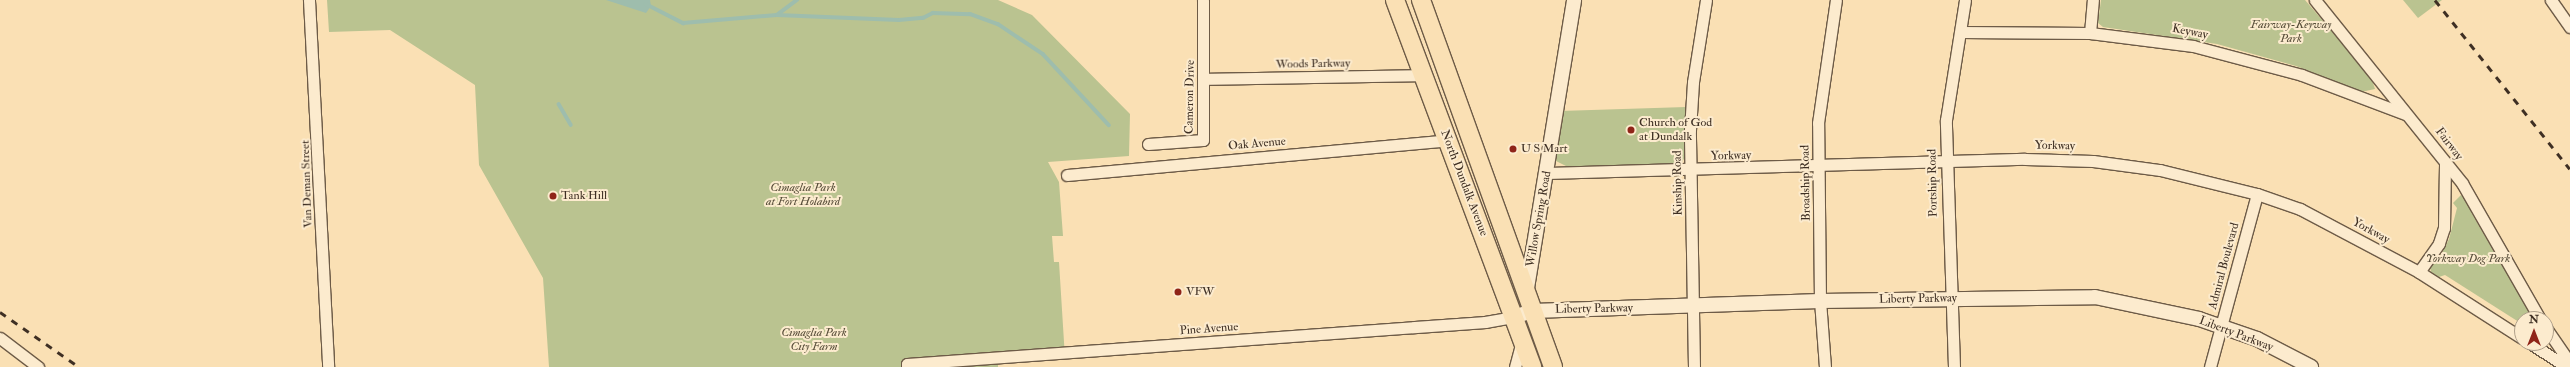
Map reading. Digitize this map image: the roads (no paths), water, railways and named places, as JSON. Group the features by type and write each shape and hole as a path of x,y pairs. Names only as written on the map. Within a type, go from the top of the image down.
{"main road":[{"name":"North Dundalk Avenue","path":"1395,0 1448,140 1523,314 1553,367"},
{"name":"North Dundalk Avenue","path":"1421,0 1526,294 1523,314 1522,340 1532,367"}],"street":[{"name":"Van Deman Street","path":"309,0 328,367"},
{"name":"Cameron Drive","path":"1148,144 1203,140 1202,0"},
{"name":"Willow Spring Road","path":"1526,294 1547,173 1574,0"},
{"name":"Kinship Road","path":"1694,367 1691,170 1693,82 1706,0"},
{"name":"Broadship Road","path":"1825,367 1820,301 1817,166 1818,123 1836,0"},
{"name":"Portship Road","path":"1954,367 1949,298 1945,162 1946,120 1965,0"},
{"path":"2090,33 2093,0"},
{"name":"Fairway","path":"2315,0 2405,114 2430,139 2481,211 2536,311"},
{"path":"2551,0 2570,27"},
{"name":"Keyway","path":"1961,32 2090,33 2193,46 2255,60 2405,114"},
{"name":"Woods Parkway","path":"1203,79 1424,75"},
{"name":"Oak Avenue","path":"1067,175 1448,140"},
{"name":"Yorkway","path":"1547,173 1945,162 2093,161 2190,175 2257,194 2300,209 2419,272 2514,333"},
{"path":"2419,272 2439,243 2444,228 2446,162"},
{"name":"Admiral Boulevard","path":"2210,367 2257,194"},
{"name":"Liberty Parkway","path":"1523,314 1820,301 2095,297 2165,309 2221,327 2257,339 2311,367"},
{"name":"Pine Avenue","path":"907,366 1485,322 1523,314"},
{"path":"0,338 38,367"},
{"path":"1515,367 1522,340"},
{"path":"2554,340 2570,363"},
{"path":"2542,351 2567,367"}],"waterway":[{"path":"646,4 683,23 777,15 797,0"},
{"path":"777,15 899,20 923,18 933,13 970,14 998,24 1043,54 1109,125"},
{"path":"559,104 571,125"}],"railway":[{"path":"2435,0 2570,169"},
{"path":"0,312 79,367"}],"place":[{"name":"Church of God at Dundalk","path":"1631,130"},
{"name":"U S Mart","path":"1513,149"},
{"name":"Tank Hill","path":"553,196"},
{"name":"VFW","path":"1178,292"}],"park label":[{"name":"Fairway-Keyway Park","path":"2291,32"},
{"name":"Cimaglia Park at Fort Holabird","path":"803,195"},
{"name":"Yorkway Dog Park","path":"2468,259"},
{"name":"Cimaglia Park City Farm","path":"814,340"}]}
